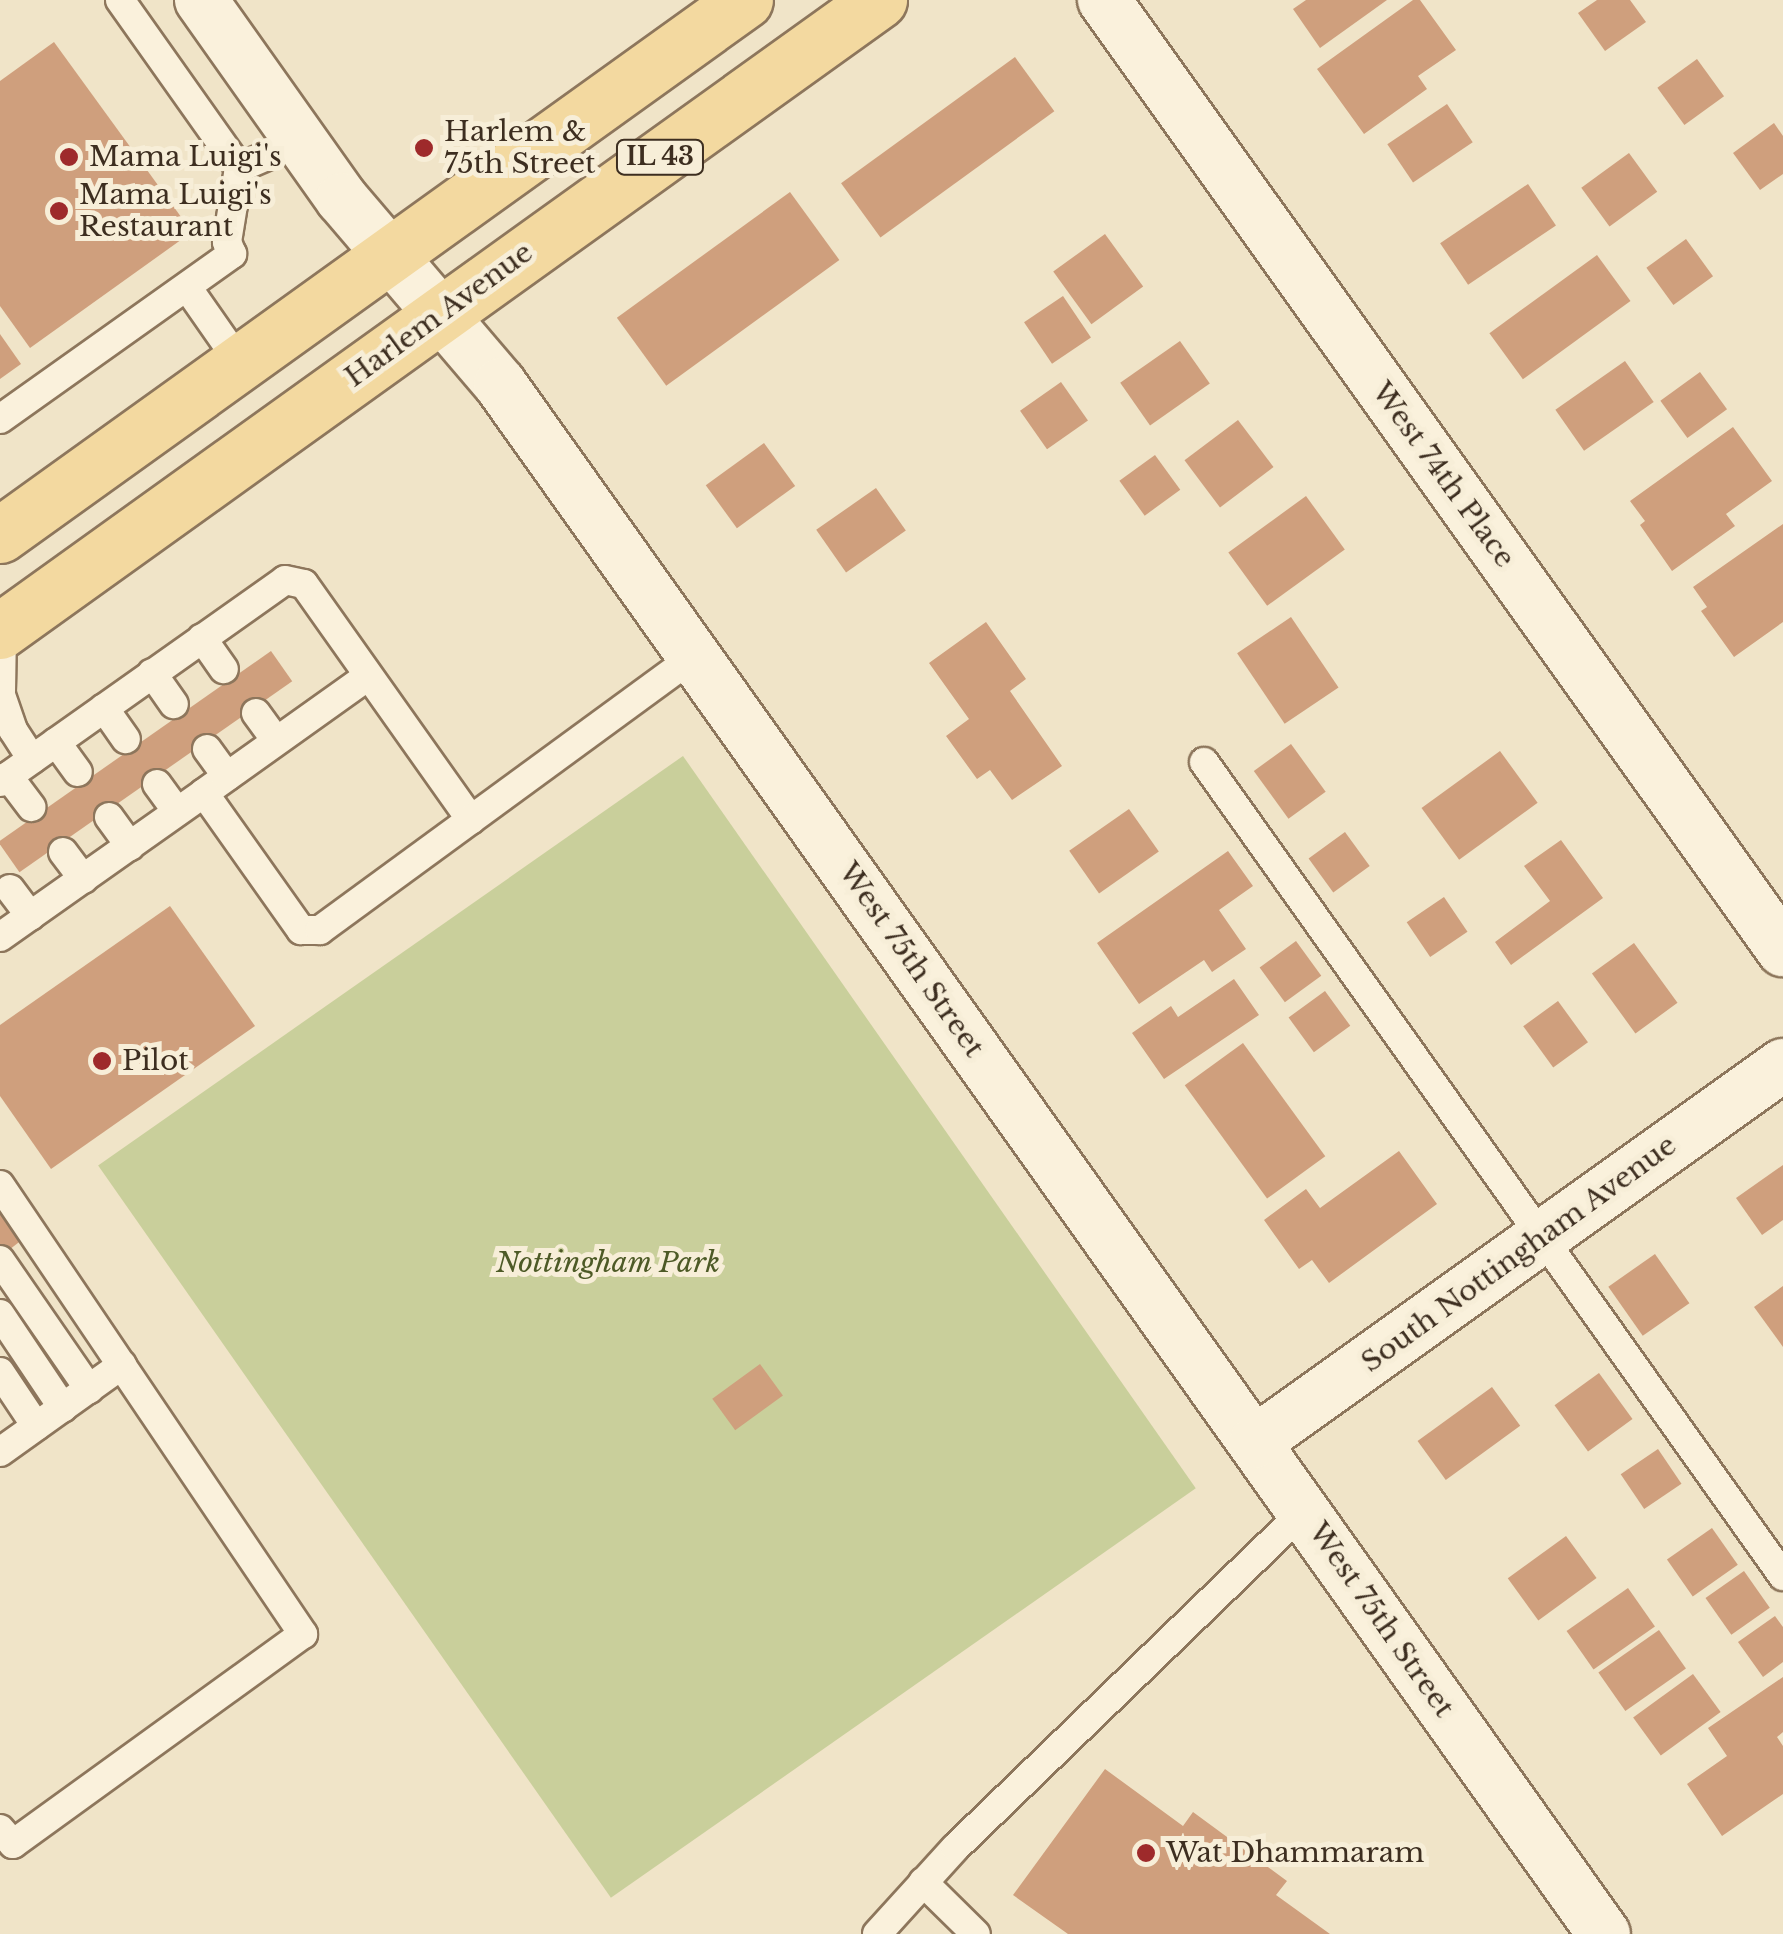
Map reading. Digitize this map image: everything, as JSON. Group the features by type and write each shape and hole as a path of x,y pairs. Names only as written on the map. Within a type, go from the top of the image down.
{"main road":[{"name":"IL 43","path":"0,535 745,0"},
{"name":"Harlem Avenue","path":"1,630 879,0"}],"street":[{"name":"West 75th Street","path":"201,0 301,141 389,255 500,384 1604,1934"},
{"name":"West 74th Place","path":"1104,0 1783,950"},
{"name":"South Nottingham Avenue","path":"1255,1442 1783,1065"}],"lane":[{"path":"0,419 232,254 227,242 239,168 120,0"},
{"path":"239,168 301,141"},
{"path":"187,287 240,363"},
{"path":"31,806 4,779 285,580 304,584 472,820"},
{"path":"1,630 1,696 13,730 32,758"},
{"path":"202,638 224,669"},
{"path":"207,749 216,785 301,930 320,930 695,656"},
{"path":"152,674 174,704"},
{"path":"0,937 368,676"},
{"path":"104,708 126,740"},
{"path":"256,713 276,741"},
{"path":"56,742 78,772"},
{"path":"1204,762 1783,1576"},
{"path":"157,784 177,812"},
{"path":"110,818 130,846"},
{"path":"63,852 82,879"},
{"path":"10,888 30,916"},
{"path":"0,1185 303,1634 13,1844 0,1829"},
{"path":"0,1260 89,1389"},
{"path":"0,1314 63,1408"},
{"path":"1,1449 122,1365"},
{"path":"0,1372 36,1426"},
{"path":"876,1934 924,1882 1304,1511"},
{"path":"924,1882 976,1934"}],"green space":[{"name":"Nottingham Park","path":"683,756 1196,1488 611,1898 98,1166"}],"building":[{"path":"1306,0 1387,0 1320,48 1293,9"},
{"path":"1413,0 1420,0 1456,50 1418,76 1427,89 1364,134 1317,69"},
{"path":"1597,0 1630,0 1646,22 1605,51 1578,13"},
{"name":"Mama Luigi's","path":"54,42 192,232 30,348 0,306 0,81"},
{"path":"1015,57 1054,111 880,238 841,183"},
{"path":"1697,59 1724,96 1684,125 1657,88"},
{"path":"1447,104 1473,142 1413,182 1387,144"},
{"path":"1774,123 1783,136 1783,174 1760,190 1733,153"},
{"path":"1629,153 1657,192 1609,227 1581,188"},
{"path":"1528,184 1556,225 1468,285 1440,243"},
{"path":"790,192 839,260 666,386 617,318"},
{"path":"1105,234 1143,287 1091,324 1053,272"},
{"path":"1686,239 1713,276 1673,305 1646,268"},
{"path":"1597,255 1631,301 1523,379 1489,333"},
{"path":"1063,296 1091,337 1052,364 1024,322"},
{"path":"0,334 21,364 0,379"},
{"path":"1180,341 1210,384 1150,425 1120,383"},
{"path":"1625,361 1654,402 1584,451 1555,410"},
{"path":"1700,372 1727,409 1687,438 1660,401"},
{"path":"1061,382 1088,421 1047,449 1020,411"},
{"path":"1238,420 1274,467 1220,507 1184,460"},
{"path":"1733,427 1772,481 1726,514 1735,526 1672,571 1640,525 1645,521 1630,501"},
{"path":"764,443 795,486 737,528 706,485"},
{"path":"1155,455 1180,490 1145,516 1119,481"},
{"path":"876,488 906,531 846,572 816,530"},
{"path":"1306,496 1345,549 1267,606 1228,552"},
{"path":"1783,524 1783,622 1734,657 1701,611 1707,607 1693,587"},
{"path":"1291,617 1339,687 1285,724 1237,653"},
{"path":"986,622 1026,679 1010,691 1062,766 1012,800 990,770 977,779 946,736 969,719 929,663"},
{"path":"271,651 292,681 19,872 0,841"},
{"path":"1291,744 1326,792 1288,819 1254,771"},
{"path":"1500,751 1538,803 1459,860 1422,808"},
{"path":"1129,809 1159,852 1099,893 1069,851"},
{"path":"1345,832 1370,866 1333,892 1309,858"},
{"path":"1561,840 1603,898 1511,965 1495,942 1550,901 1524,866"},
{"path":"1228,851 1253,886 1219,910 1246,949 1212,972 1204,960 1139,1004 1097,943"},
{"path":"1444,897 1467,932 1430,957 1407,922"},
{"name":"Pilot","path":"170,906 255,1026 51,1169 0,1096 0,1025"},
{"path":"1296,941 1321,976 1285,1002 1260,967"},
{"path":"1634,943 1677,1003 1635,1033 1592,974"},
{"path":"1234,979 1259,1015 1164,1079 1132,1033 1171,1006 1178,1017"},
{"path":"1325,991 1350,1026 1314,1052 1289,1017"},
{"path":"1558,1001 1588,1042 1553,1068 1523,1026"},
{"path":"1243,1043 1325,1156 1267,1199 1185,1085"},
{"path":"1399,1151 1437,1204 1329,1283 1312,1260 1299,1269 1264,1220 1306,1189 1320,1208"},
{"path":"1783,1165 1783,1220 1762,1235 1736,1198"},
{"path":"0,1207 23,1239 0,1257"},
{"path":"1655,1254 1689,1303 1643,1336 1608,1287"},
{"path":"1783,1286 1783,1347 1754,1307"},
{"path":"760,1364 783,1396 735,1430 712,1399"},
{"path":"1599,1373 1633,1419 1588,1451 1555,1405"},
{"path":"1492,1387 1520,1426 1446,1480 1418,1441"},
{"path":"1658,1449 1681,1484 1644,1509 1621,1474"},
{"path":"1712,1528 1738,1565 1693,1596 1667,1560"},
{"path":"1566,1536 1597,1578 1538,1620 1508,1578"},
{"path":"1744,1571 1770,1608 1731,1635 1705,1598"},
{"path":"1628,1588 1655,1627 1594,1670 1567,1631"},
{"path":"1775,1616 1783,1627 1783,1662 1763,1677 1738,1642"},
{"path":"1659,1630 1686,1669 1625,1711 1598,1672"},
{"path":"1693,1674 1721,1712 1661,1756 1633,1717"},
{"path":"1783,1677 1783,1732 1777,1737 1783,1746 1783,1794 1722,1836 1687,1784 1727,1756 1708,1728"},
{"name":"Wat Dhammaram","path":"1105,1769 1183,1826 1193,1812 1287,1881 1276,1895 1330,1934 1068,1934 1013,1895"}],"place":[{"name":"Harlem & 75th Street","path":"424,148"},
{"name":"Mama Luigi's","path":"69,157"},
{"name":"Mama Luigi's Restaurant","path":"59,211"},
{"name":"Pilot","path":"102,1061"},
{"name":"Wat Dhammaram","path":"1146,1853"}]}
